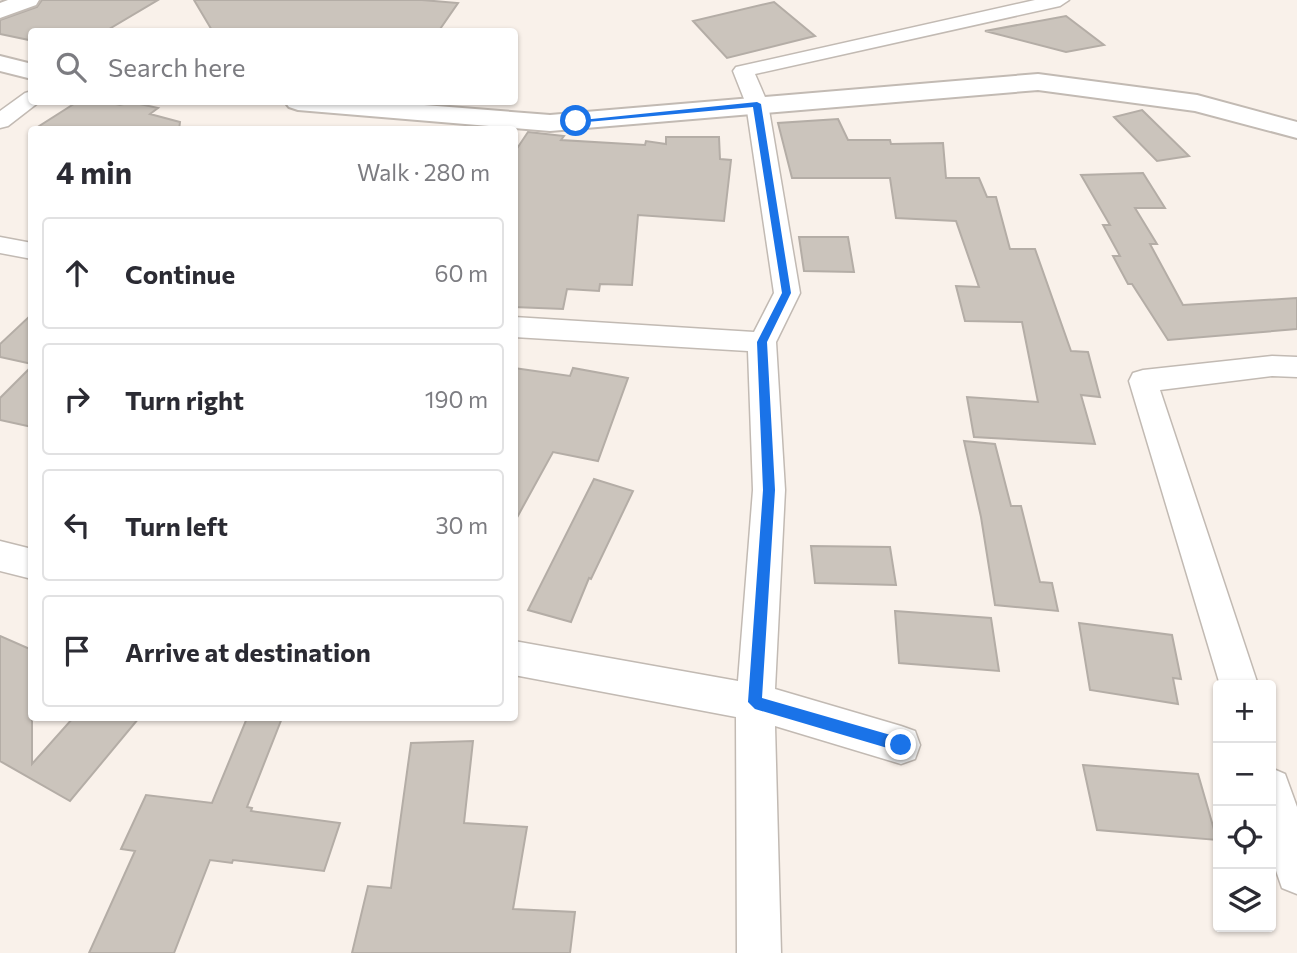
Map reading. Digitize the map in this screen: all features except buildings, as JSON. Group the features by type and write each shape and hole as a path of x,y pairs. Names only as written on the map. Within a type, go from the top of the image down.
{"street":[{"path":"0,11 28,0"},
{"path":"759,953 755,702 769,490 762,342 787,293 757,104 743,71 1060,0"},
{"path":"0,62 28,71"},
{"path":"334,105 550,123 1038,82 1197,103 1294,132"},
{"path":"0,121 28,99"},
{"path":"0,245 28,250"},
{"path":"518,327 762,342"},
{"path":"1237,680 1143,381 1272,366 1297,367"},
{"path":"0,556 28,563"},
{"path":"518,658 755,702 901,745"},
{"path":"1276,804 1297,873"}],"route":[{"path":"576,121 757,104 787,293 762,342 769,490 755,702 901,745"}]}
